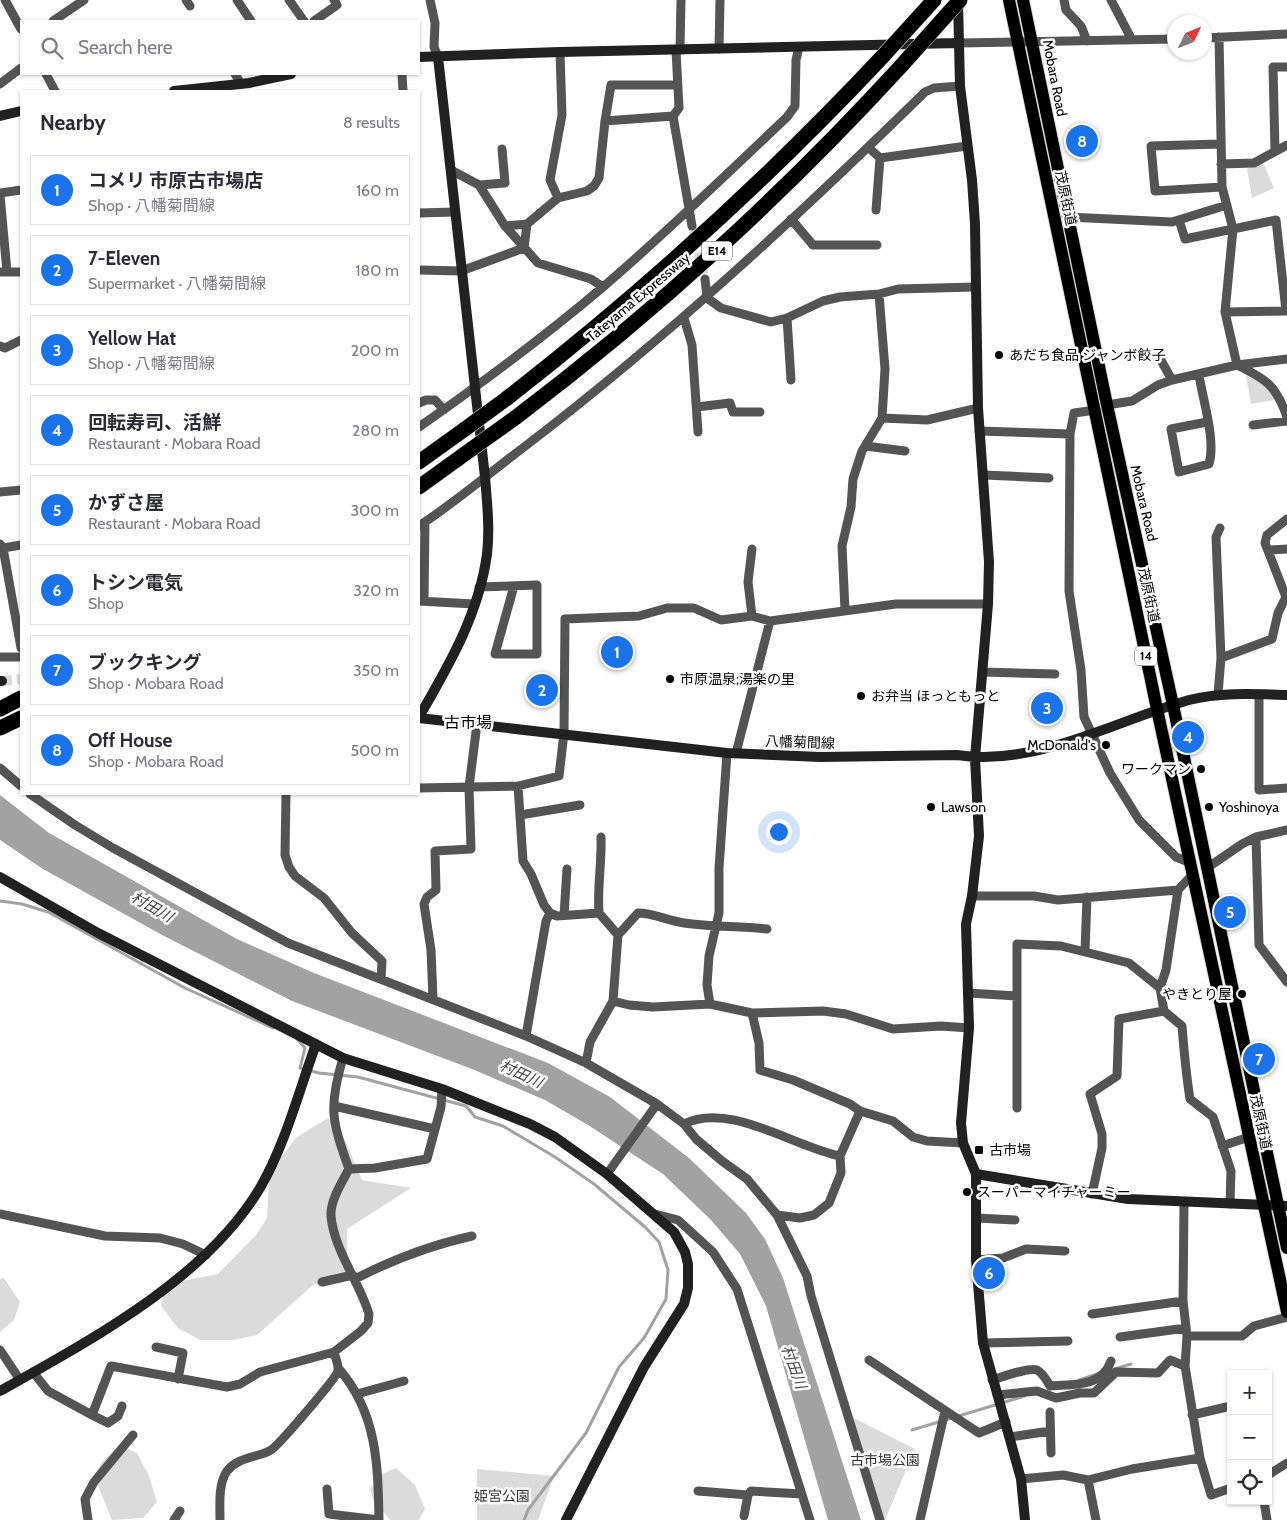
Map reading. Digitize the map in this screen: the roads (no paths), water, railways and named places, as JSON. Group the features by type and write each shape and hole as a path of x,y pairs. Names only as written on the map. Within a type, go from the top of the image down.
{"highway":[{"name":"Tateyama Expressway","path":"420,461 506,399 602,323 707,231 824,119 934,0"},
{"name":"Tateyama Expressway","path":"420,486 514,418 614,340 748,223 858,113 959,0"},
{"path":"0,709 20,699"},
{"path":"0,728 20,718"}],"main road":[{"name":"茂原街道","path":"1009,0 1101,408 1157,709 1287,1312"},
{"name":"Mobara Road","path":"1023,0 1068,217 1101,408 1173,705 1207,868 1283,1206 1287,1248"}],"street":[{"path":"5,0 20,27"},
{"path":"54,20 83,0"},
{"path":"237,0 248,20"},
{"path":"289,0 303,20"},
{"path":"315,20 337,4 334,0"},
{"path":"420,715 468,626 487,554 485,477 438,57 434,47 435,23 430,0"},
{"path":"681,0 678,50 679,108 673,116 692,226"},
{"path":"718,49 720,0"},
{"path":"959,0 960,86 975,224 978,408 989,562 988,604 975,758 980,836 972,896 966,924 969,1028 967,1072 961,1105 964,1142 976,1174 976,1260 983,1343 1021,1479 1026,1520"},
{"path":"1064,0 1066,10 1081,26 1087,41"},
{"path":"1111,0 1132,40"},
{"path":"1212,37 1287,34"},
{"path":"1219,37 1222,187 1233,229 1225,312 1237,365"},
{"path":"420,57 560,52 1167,39"},
{"path":"420,426 474,388 603,287 690,210 787,117 796,106 796,60 798,47"},
{"path":"558,198 550,180 562,115 560,52"},
{"path":"1275,151 1273,67 1287,67"},
{"path":"0,84 20,69"},
{"path":"47,75 54,90"},
{"path":"236,75 242,84"},
{"path":"207,90 282,75"},
{"path":"402,75 404,90"},
{"path":"505,226 528,224 558,198 586,191 594,186 599,178 611,85 678,85"},
{"path":"474,604 422,601 422,524 623,369 684,318 868,147 924,92 934,88 960,86"},
{"path":"0,116 20,111"},
{"path":"606,121 673,116"},
{"path":"1220,144 1151,146 1155,191 1222,187"},
{"path":"1221,164 1254,163 1287,144"},
{"path":"880,158 967,146"},
{"path":"868,147 880,158"},
{"path":"479,186 505,184 502,149"},
{"path":"876,210 880,158"},
{"path":"451,170 479,186 505,226 538,263 591,279 603,287"},
{"path":"20,190 0,194 3,272 20,272"},
{"path":"1068,217 1172,222 1227,205"},
{"path":"420,213 455,212"},
{"path":"791,219 813,245 877,245"},
{"path":"1179,220 1185,239 1276,220 1285,278 1287,311 1225,312"},
{"path":"524,248 528,224"},
{"path":"420,270 461,271 524,248"},
{"path":"705,279 707,298 721,308 770,322 787,318 832,299 879,294 898,289 975,287"},
{"path":"845,610 842,546 851,506 853,479 865,446 882,418 885,369 879,294"},
{"path":"684,318 692,345 698,432"},
{"path":"787,318 791,380"},
{"path":"0,346 6,348 20,341"},
{"path":"1158,355 1172,380"},
{"path":"1230,1204 1230,1171 1214,1117 1190,1098 1184,1062 1185,1051 1182,1026 1164,1011 1160,988 1166,970 1178,890 1192,868 1176,857 1139,820 1110,774 1084,717 1081,670 1069,590 1070,434 1074,413 1132,402 1158,385 1172,380 1237,365 1287,359"},
{"path":"1237,365 1264,377 1271,384 1287,417"},
{"path":"1199,375 1207,422 1212,452 1209,464 1179,472 1171,429 1207,422"},
{"path":"420,403 426,400 435,400 444,410"},
{"path":"697,407 730,404 733,412 760,412"},
{"path":"882,418 927,420 978,408"},
{"path":"1253,425 1287,421"},
{"path":"980,431 1070,434"},
{"path":"865,446 905,451"},
{"path":"984,475 1049,478"},
{"path":"0,492 20,490"},
{"path":"1221,658 1272,639 1278,613 1286,597 1265,543 1268,535 1287,519"},
{"path":"1218,694 1221,658 1216,536 1220,528"},
{"path":"20,545 1,546 20,643"},
{"path":"752,549 748,582 752,616"},
{"path":"1269,550 1287,549"},
{"path":"479,587 537,585 537,654 495,654 514,586"},
{"path":"420,788 518,786 559,776 564,734 565,619 639,616 667,608 694,608 721,620 752,616 770,621 896,604 988,604"},
{"path":"710,1004 707,985 709,956 719,913 719,868 732,753 744,725 752,684 759,671 770,621"},
{"path":"0,657 20,656"},
{"path":"982,672 1055,674"},
{"name":"八幡菊間線","path":"420,717 732,753 830,757 957,755 975,758 1050,747 1157,709 1218,694 1287,696"},
{"path":"1259,694 1259,790 1287,788"},
{"path":"433,999 431,950 424,904 427,897 436,890 435,851 471,849 469,787 477,724"},
{"path":"0,768 20,785"},
{"path":"518,786 523,861 534,879 540,899 550,913 557,916 599,913"},
{"path":"31,795 75,825 210,902 288,943 526,1036 586,1063 657,1104 684,1124 696,1139 746,1179 777,1215 807,1276 811,1296 880,1520"},
{"path":"286,795 285,855 289,867 295,876 324,898 352,933 382,961 381,979"},
{"path":"520,815 580,805"},
{"path":"1207,868 1242,844 1256,837 1287,830"},
{"path":"601,837 602,863 598,895 599,913 618,935"},
{"path":"1256,837 1259,945 1287,982"},
{"path":"564,915 567,868"},
{"path":"2,881 98,933 343,1058 442,1089 530,1124 555,1137 607,1174 674,1232 685,1252 688,1288 684,1304 644,1367 566,1520"},
{"path":"972,896 1034,896 1058,900 1178,890"},
{"path":"1085,951 1087,897"},
{"path":"526,1036 546,921 550,913"},
{"path":"586,1063 590,1042 613,1001 618,935 638,913 651,913 663,919 687,923 767,929"},
{"path":"1017,1108 1018,944 1061,946 1129,963 1160,988"},
{"path":"968,993 1017,996"},
{"path":"613,1001 629,1005 653,1007 710,1004 752,1013 823,1011 846,1014 893,1029 941,1026 969,1028"},
{"path":"1092,1194 1102,1148 1102,1134 1090,1094 1117,1076 1119,1019 1164,1011"},
{"path":"752,1013 759,1043 760,1070 823,1091 850,1104 860,1112 893,1121 913,1137 927,1141 964,1142"},
{"path":"0,1391 131,1312 180,1277 206,1255 248,1207 260,1187 280,1142 316,1044"},
{"path":"92,1415 112,1366 227,1387 240,1384 260,1372 334,1352 368,1323 369,1314 365,1302 339,1245 331,1215 337,1193 349,1169 333,1122 334,1087 343,1058"},
{"path":"349,1169 375,1168 427,1159 441,1107 442,1089"},
{"path":"607,1174 657,1104"},
{"path":"334,1106 435,1129"},
{"path":"777,1215 800,1218 814,1215 829,1203 841,1173 840,1156 860,1112"},
{"path":"684,1124 705,1116 722,1118 772,1132 823,1153 840,1156"},
{"path":"1222,1146 1249,1137"},
{"path":"976,1174 1128,1199 1283,1206"},
{"path":"1184,1203 1183,1301 1186,1332 1185,1366 1192,1415 1200,1458 1211,1495 1227,1489"},
{"path":"0,1214 105,1236 160,1238 183,1244 206,1255"},
{"path":"655,1214 678,1220 713,1252 737,1289 810,1520"},
{"path":"977,1218 1015,1220"},
{"path":"322,1282 354,1277 441,1243 472,1236"},
{"path":"976,1260 1003,1258 1026,1249 1065,1251"},
{"path":"1092,1314 1183,1301"},
{"path":"1120,1337 1186,1332 1242,1336 1254,1326 1287,1317"},
{"path":"983,1343 1068,1342"},
{"path":"156,1347 183,1354 178,1379"},
{"path":"0,1350 20,1380"},
{"path":"327,1489 329,1514 378,1520 372,1433 367,1414 357,1394 339,1369 334,1352"},
{"path":"869,1360 979,1433 1006,1422"},
{"path":"997,1395 1037,1391 1056,1398 1080,1393 1094,1393 1116,1372 1158,1373 1170,1360 1185,1366"},
{"path":"992,1380 1030,1370 1037,1370 1043,1375 1050,1386 1092,1383 1107,1371 1111,1361"},
{"path":"220,1520 222,1486 228,1470 252,1455 270,1450 334,1380 339,1369"},
{"path":"33,1372 48,1391 108,1423 118,1416 122,1406"},
{"path":"357,1394 404,1381"},
{"path":"1192,1415 1227,1407"},
{"path":"920,1520 945,1410"},
{"path":"1050,1412 1051,1453"},
{"path":"1010,1437 1050,1431"},
{"path":"88,1520 84,1499 94,1482 133,1435"},
{"path":"1021,1479 1062,1474 1088,1480 1132,1469 1200,1458"},
{"path":"1272,1472 1287,1463"},
{"path":"1088,1480 1096,1520"},
{"path":"744,1516 748,1495 751,1490 802,1494"},
{"path":"698,1491 748,1495"},
{"path":"1265,1505 1267,1520"},
{"path":"174,1520 180,1511"}],"water":[{"name":"村田川","path":"0,795 49,833 237,939 314,973 548,1063 610,1097 689,1158 746,1213 765,1239 783,1278 861,1520 828,1520 766,1306 740,1254 711,1220 663,1174 588,1125 545,1100 472,1069 292,1001 164,936 43,869 0,840"}],"waterway":[{"path":"0,901 22,904 48,912 185,988 273,1028"},
{"path":"297,1039 305,1048 300,1068 319,1073 358,1077 466,1106 475,1117 503,1126 555,1157 594,1184 645,1227 659,1242 668,1270 666,1299 644,1338 619,1367 586,1433 528,1510 524,1520"},
{"path":"1108,1371 1131,1364"},
{"path":"1079,1380 1097,1374"},
{"path":"912,1430 1025,1396"}],"tunnel":[{"path":"692,226 705,279"},
{"path":"2,681 20,679"}],"place":[{"name":"Off House","path":"1082,141"},
{"name":"あだち食品 ジャンボ餃子","path":"999,355"},
{"name":"コメリ 市原古市場店","path":"617,652"},
{"name":"市原温泉;湯楽の里","path":"670,679"},
{"name":"7-Eleven","path":"542,690"},
{"name":"お弁当 ほっともっと","path":"861,696"},
{"name":"Yellow Hat","path":"1047,708"},
{"name":"回転寿司、活鮮","path":"1188,737"},
{"name":"McDonald's","path":"1106,745"},
{"name":"ワークマン","path":"1201,769"},
{"name":"Lawson","path":"931,807"},
{"name":"Yoshinoya","path":"1209,807"},
{"name":"かずさ屋","path":"1230,912"},
{"name":"やきとり屋","path":"1242,994"},
{"name":"ブックキング","path":"1259,1059"},
{"name":"古市場","path":"979,1150"},
{"name":"スーパーマイチャーミー","path":"967,1192"},
{"name":"トシン電気","path":"989,1273"}],"district":[{"name":"古市場","path":"468,722"}],"park label":[{"name":"古市場公園","path":"885,1460"},
{"name":"姫宮公園","path":"502,1496"}]}
